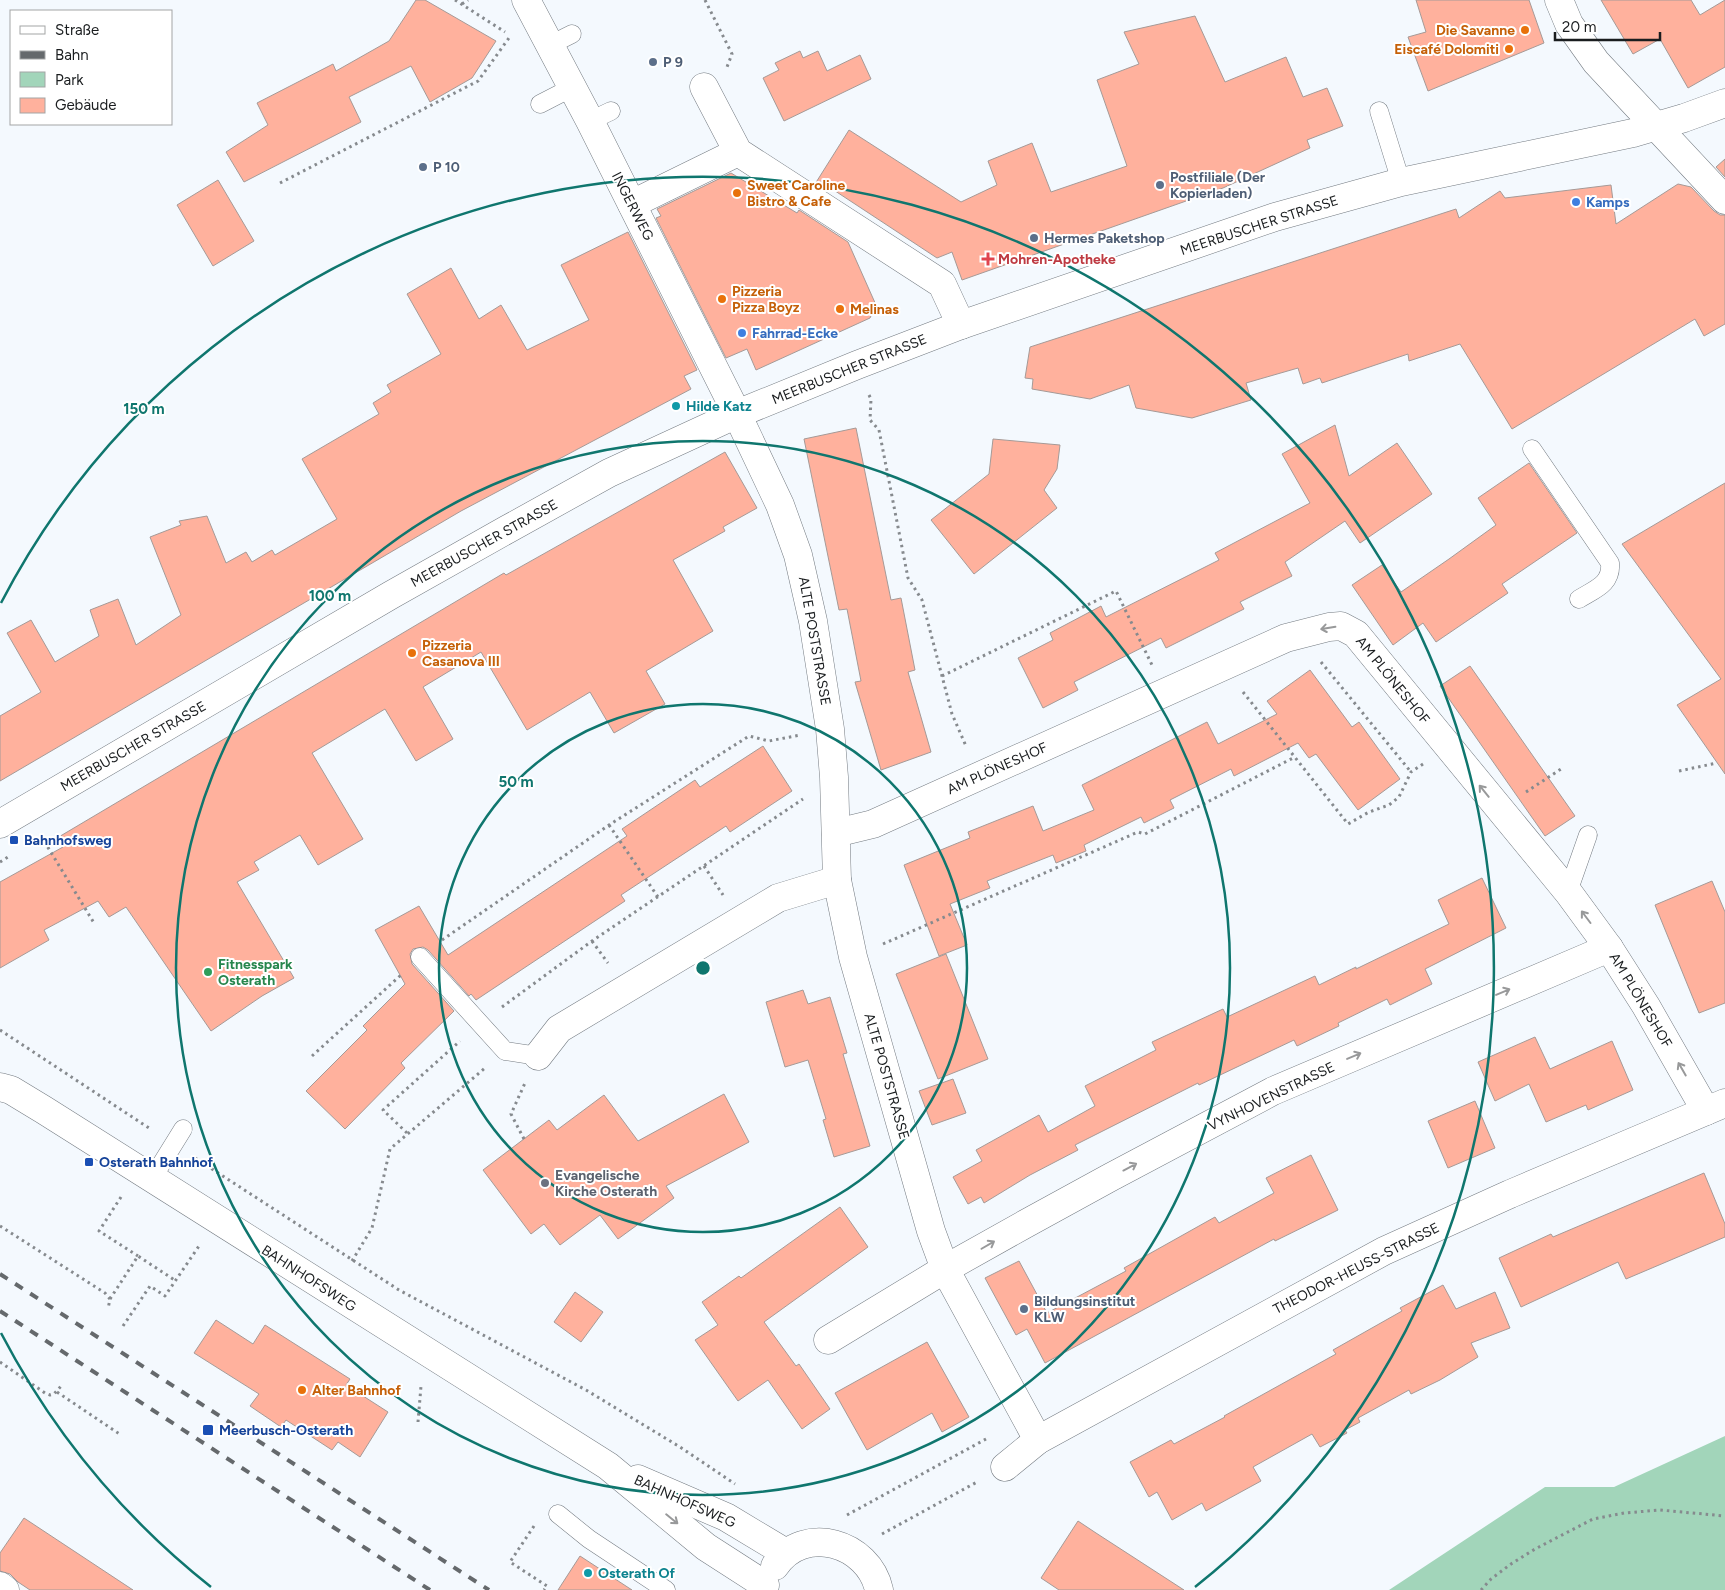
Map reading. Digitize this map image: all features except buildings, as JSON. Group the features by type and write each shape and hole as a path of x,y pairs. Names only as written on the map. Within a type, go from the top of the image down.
{"street":[{"name":"INGERWEG","path":"526,0 561,39 573,87 601,116 632,204 737,414"},
{"path":"1560,0 1569,24 1596,62 1725,200"},
{"path":"704,87 738,152 942,284 961,326"},
{"name":"MEERBUSCHER STRASSE","path":"0,824 391,595 508,529 609,473 737,414 857,365 961,326 1275,217 1401,182 1657,127 1725,103"},
{"path":"632,204 738,152"},
{"name":"ALTE POSTSTRASSE","path":"737,414 780,504 798,555 813,621 830,729 834,777 836,880 852,957 932,1231 945,1269 1032,1428"},
{"name":"AM PLÖNESHOF","path":"836,833 874,824 1286,638 1329,627 1341,626 1356,634 1568,892 1609,948 1646,1006 1716,1107"},
{"path":"538,1056 559,1029 778,898 836,880"},
{"name":"VYNHOVENSTRASSE","path":"945,1269 1111,1176 1274,1091 1609,948"},
{"name":"BAHNHOFSWEG","path":"4,1085 608,1466 706,1546 764,1587"},
{"name":"THEODOR-HEUSS-STRASSE","path":"1005,1467 1032,1428 1384,1251 1510,1194 1716,1107"},
{"path":"828,1340 945,1269"},
{"name":"BAHNHOFSWEG","path":"608,1466 726,1517 786,1553"},
{"path":"764,1587 770,1573 786,1553 804,1545 823,1542 842,1546 859,1555 872,1570 879,1590"},
{"path":"0,1586 5,1590"}],"lane":[{"path":"540,104 573,87"},
{"path":"1379,111 1401,182"},
{"path":"1532,449 1610,563 1611,572 1607,581 1579,599"},
{"path":"1568,892 1588,834"},
{"path":"420,957 505,1051 538,1056"},
{"path":"152,1179 183,1129"},
{"path":"558,1514 589,1539 666,1590"}],"path":[{"path":"462,4 468,0"},
{"path":"704,87 723,78 732,54 705,0"},
{"path":"280,183 478,81 511,35"},
{"path":"857,365 871,399 870,420 880,430 908,578 922,600 952,714 962,739 982,775"},
{"path":"942,676 1116,591 1165,692"},
{"path":"1298,634 1411,772"},
{"path":"1222,666 1348,824 1369,812 1389,805 1399,797 1411,772 1449,748"},
{"path":"312,1056 420,957 609,825 749,736 769,741 830,729"},
{"path":"852,957 1138,832 1145,834 1295,757"},
{"path":"1679,771 1717,763"},
{"path":"1500,810 1561,769"},
{"path":"407,1133 383,1110 480,1023 592,941 834,777"},
{"path":"609,825 658,897"},
{"path":"42,836 94,923"},
{"path":"0,1030 399,1290 586,1390 680,1447 736,1484"},
{"path":"352,1261 372,1228 390,1149 505,1051"},
{"path":"524,1139 511,1114 538,1056"},
{"path":"125,1190 99,1231 176,1281"},
{"path":"0,1226 105,1293 110,1300"},
{"path":"123,1326 150,1286 166,1296 204,1239"},
{"path":"108,1309 110,1300 138,1256"},
{"path":"0,1362 50,1395 57,1392 62,1385"},
{"path":"418,1422 421,1383"},
{"path":"57,1392 121,1435"},
{"path":"843,1517 1032,1428"},
{"path":"875,1538 1005,1467"},
{"path":"1481,1590 1491,1579 1511,1564 1593,1519 1624,1513 1660,1510 1725,1516"},
{"path":"536,1522 510,1562 547,1586 544,1590"}],"green space":[{"path":"1725,1436 1725,1590 1389,1590 1545,1487 1614,1487"}],"railway":[{"path":"0,1274 489,1590"},
{"path":"0,1311 430,1590"}],"place":[{"name":"Die Savanne","path":"1525,30"},
{"name":"Eiscafé Dolomiti","path":"1509,49"},
{"name":"P 9","path":"653,62"},
{"name":"P 10","path":"423,167"},
{"name":"Postfiliale (Der Kopierladen)","path":"1160,185"},
{"name":"Sweet Caroline Bistro & Cafe","path":"737,193"},
{"name":"Kamps","path":"1576,202"},
{"name":"Hermes Paketshop","path":"1034,238"},
{"name":"Mohren-Apotheke","path":"988,259"},
{"name":"Pizzeria Pizza Boyz","path":"722,299"},
{"name":"Melinas","path":"840,309"},
{"name":"Fahrrad-Ecke","path":"742,333"},
{"name":"Hilde Katz","path":"676,406"},
{"name":"Pizzeria Casanova III","path":"412,653"},
{"name":"Bahnhofsweg","path":"14,840"},
{"name":"Fitnesspark Osterath","path":"208,972"},
{"name":"Osterath Bahnhof","path":"89,1162"},
{"name":"Evangelische Kirche Osterath","path":"545,1183"},
{"name":"Bildungsinstitut KLW","path":"1024,1309"},
{"name":"Alter Bahnhof","path":"302,1390"},
{"name":"Meerbusch-Osterath","path":"208,1430"},
{"name":"Osterath Of","path":"588,1573"}]}
